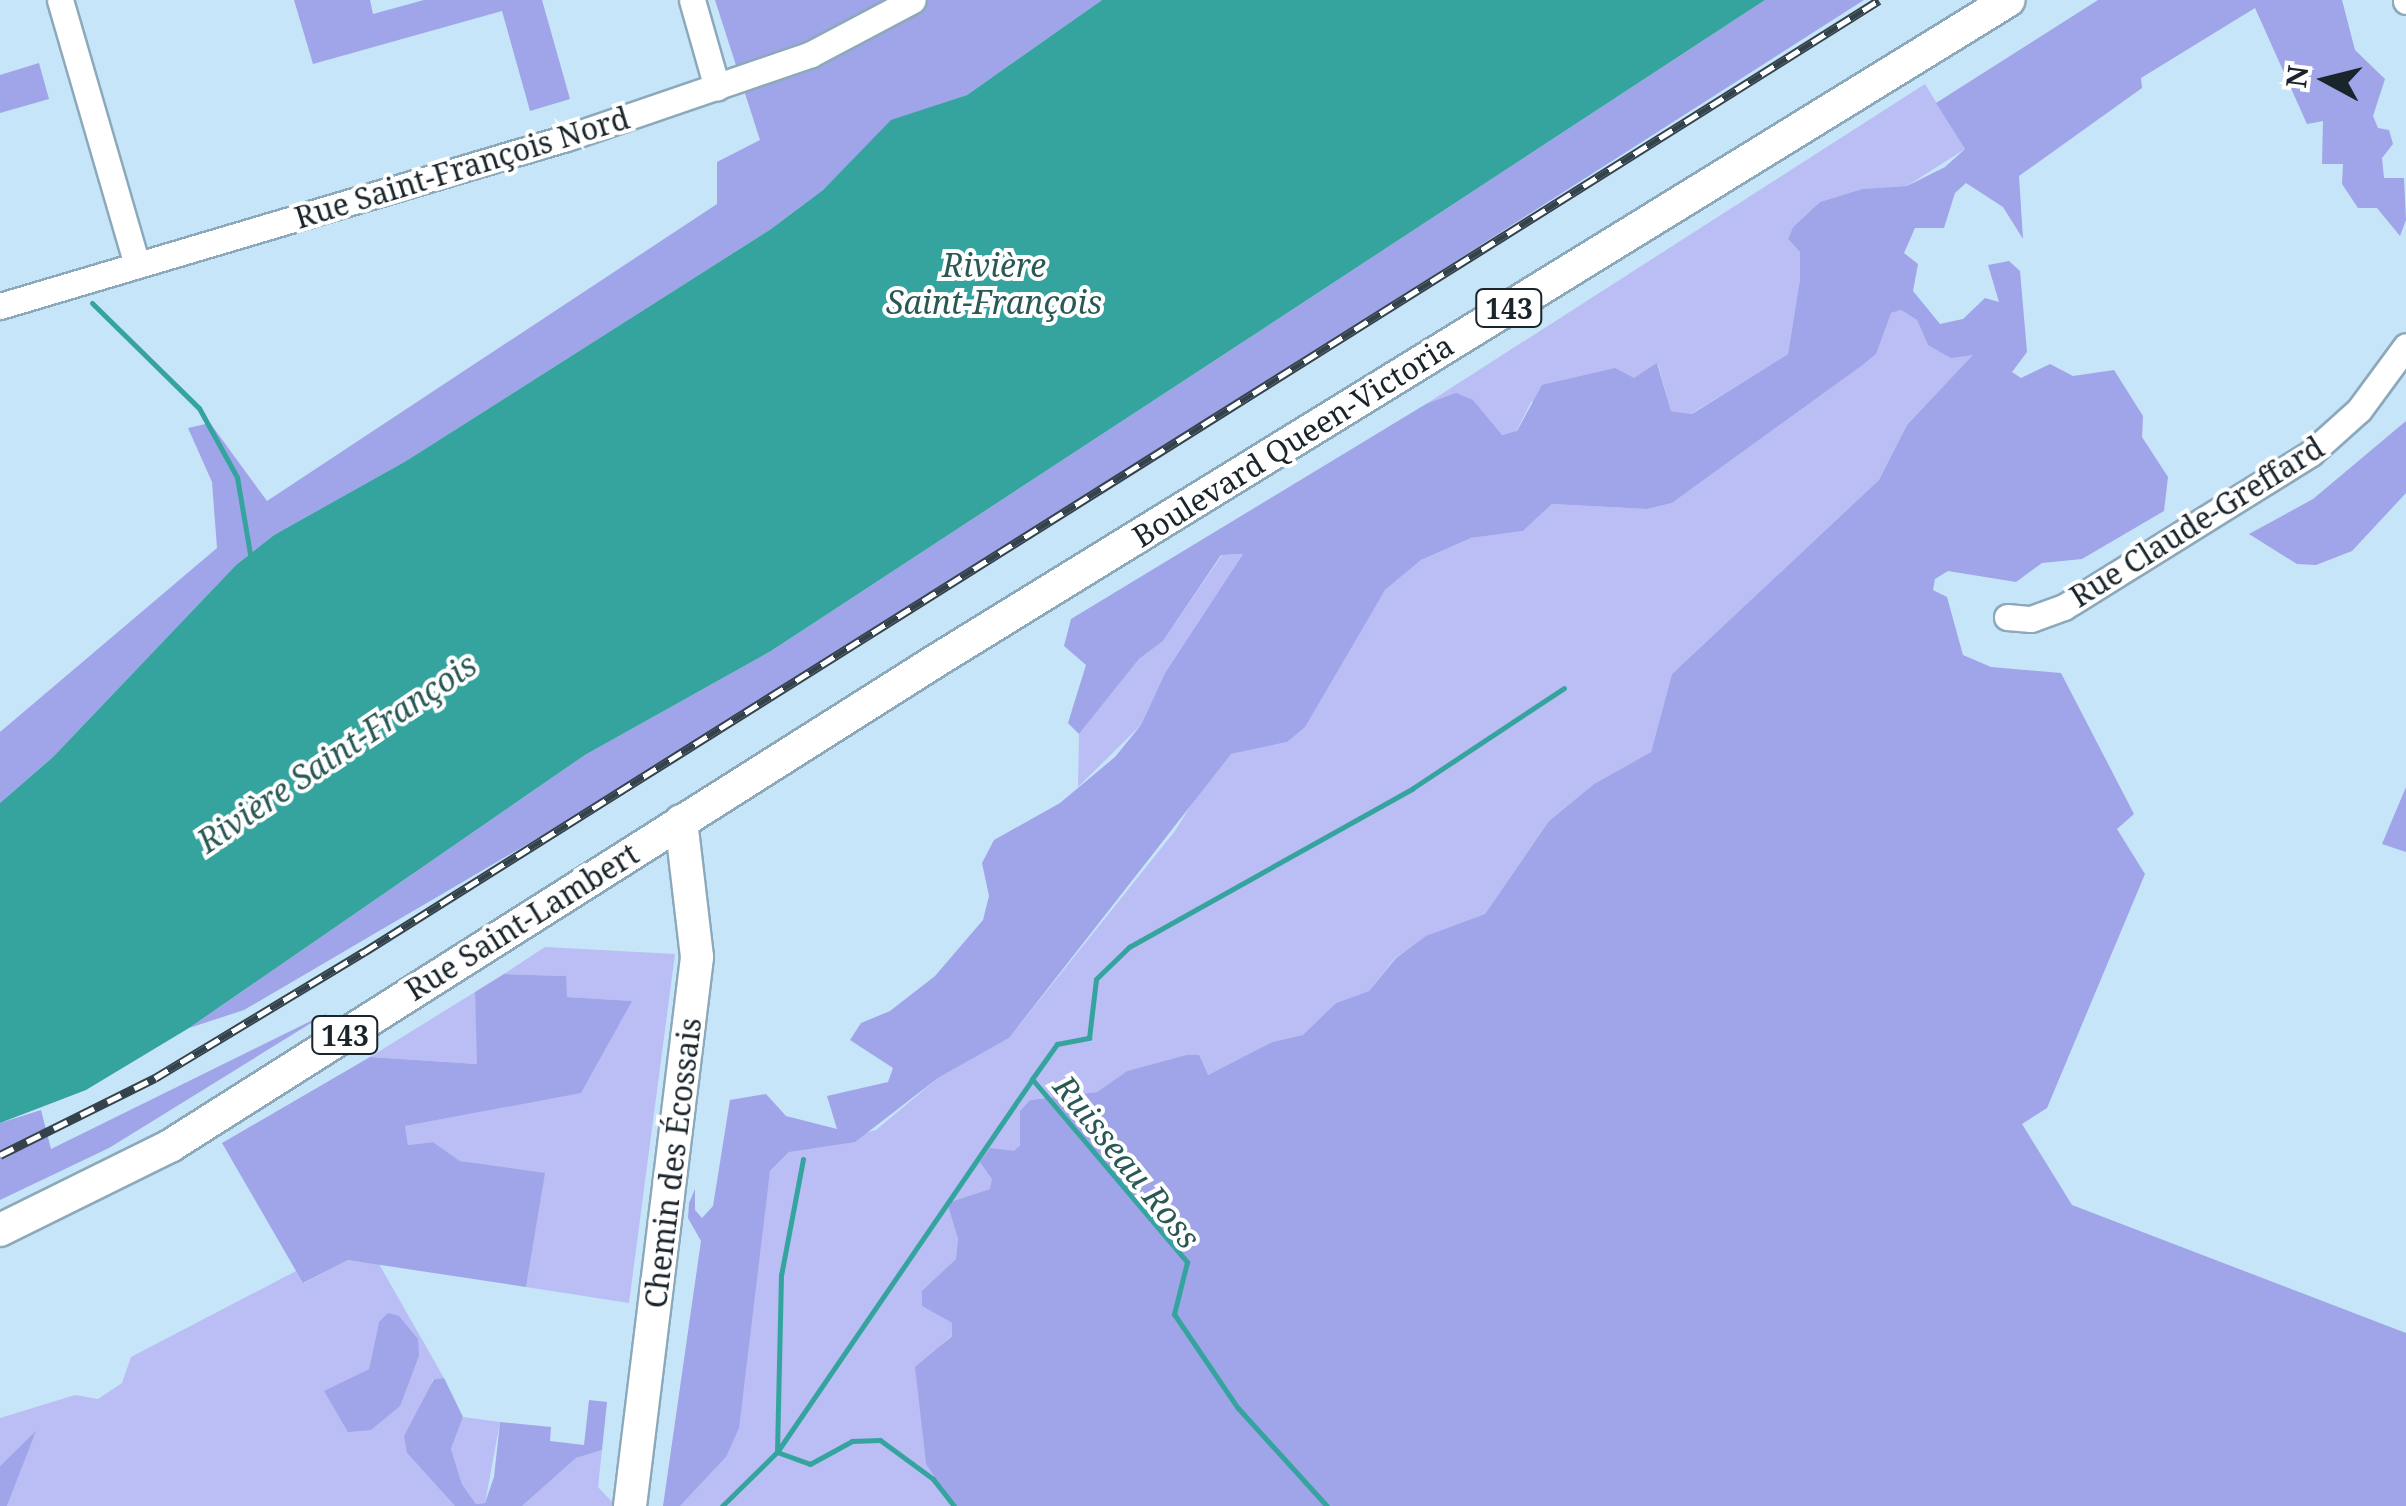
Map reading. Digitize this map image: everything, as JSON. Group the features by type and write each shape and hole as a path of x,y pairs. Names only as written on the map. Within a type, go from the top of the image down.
{"main road":[{"name":"Boulevard Queen-Victoria","path":"681,821 2009,0"},
{"name":"Rue Saint-Lambert","path":"0,1230 170,1146 681,821"},
{"name":"Chemin des Écossais","path":"630,1506 697,957 681,821"}],"street":[{"path":"60,0 137,265"},
{"path":"692,0 717,88"},
{"name":"Rue Saint-François Nord","path":"0,306 717,88 811,54 913,0"},
{"name":"Rue Claude-Greffard","path":"2007,616 2032,619 2064,607 2311,453 2359,410 2406,346"}],"shaded area":[{"path":"294,0 370,0 373,14 424,0 542,0 570,99 530,111 502,11 313,64"},
{"path":"715,0 1102,0 967,95 891,121 823,190 771,229 406,461 274,535 236,565 53,757 0,803 0,732 217,548 212,482 188,428 210,423 267,501 717,204 717,162 760,140"},
{"path":"1765,0 1864,0 719,732 244,1010 189,1028 585,755 771,651"},
{"path":"2098,0 2342,0 2355,50 2385,79 2373,116 2378,128 2389,130 2393,144 2382,158 2384,178 2404,178 2406,220 2400,236 2377,208 2358,208 2342,184 2343,164 2322,164 2323,121 2307,124 2255,8 2141,78 2142,88 2019,176 2023,239 2003,207 1966,183 1955,193 1944,228 1915,228 1904,253 1918,264 1913,291 1940,324 1963,319 1985,298 1999,302 1988,265 2009,261 2020,271 2027,352 2012,372 2021,378 2050,364 2073,376 2114,370 2143,416 2142,437 2168,477 2164,511 2082,559 2042,563 2016,582 1948,571 1935,579 1933,590 1947,597 1963,655 1991,667 2061,673 2134,814 2117,829 2145,874 2047,1108 2022,1124 2072,1205 2406,1333 2406,1506 954,1506 926,1464 915,1367 952,1336 952,1323 922,1306 922,1291 956,1259 958,1239 947,1203 990,1189 992,1179 980,1162 990,1148 1014,1151 1020,1145 1020,1111 1030,1100 1097,1092 1127,1071 1186,1055 1199,1055 1208,1075 1272,1042 1303,1035 1336,1003 1369,991 1396,958 1426,936 1485,914 1549,821 1594,784 1651,752 1672,674 1879,480 1907,425 1973,355 1951,358 1928,345 1917,320 1901,310 1891,313 1876,354 1672,503 1647,509 1552,504 1523,531 1471,538 1421,560 1385,590 1305,727 1287,742 1231,754 1009,1038 938,1078 855,1142 789,1152 770,1171 739,1428 726,1457 680,1506 663,1506 701,1241 688,1218 689,1203 695,1189 695,1210 702,1218 713,1206 730,1100 766,1094 786,1116 837,1129 827,1096 888,1082 893,1068 850,1040 861,1023 890,1011 935,976 983,920 989,896 982,863 994,840 1060,803 1115,757 1141,725 1165,673 1243,554 1221,555 1163,641 1139,659 1079,734 1068,723 1086,665 1064,646 1071,619 1426,404 1456,393 1473,400 1502,435 1517,431 1542,385 1615,368 1634,378 1657,363 1671,411 1692,414 1788,354 1800,279 1800,252 1788,239 1793,227 1820,202 1862,189 1907,186 1945,167 1965,149 1936,103"},
{"path":"39,63 49,99 0,113 0,75"},
{"path":"1925,84 1965,149 1907,186 1862,189 1820,202 1793,227 1788,239 1800,252 1800,279 1788,354 1691,414 1671,411 1658,364 1634,378 1531,402 1516,432 1501,435 1473,400 1426,404"},
{"path":"1901,310 1917,320 1928,345 1975,354 1907,425 1879,480 1672,674 1651,752 1594,784 1549,821 1485,914 1426,937 1395,958 1369,991 1336,1003 1304,1035 1272,1042 1208,1075 1186,1055 1127,1071 1097,1092 1030,1100 1020,1111 1020,1144 990,1189 947,1203 958,1239 956,1259 922,1292 922,1306 952,1323 952,1335 916,1368 926,1464 954,1506 680,1506 726,1457 770,1171 789,1152 876,1130 938,1078 1009,1038 1175,831 1204,784 1231,754 1287,742 1385,590 1421,560 1471,538 1523,531 1552,504 1647,509 1672,503 1860,367 1891,313"},
{"path":"2406,421 2406,493 2352,551 2316,565 2297,564 2249,534 2313,499"},
{"path":"1243,554 1165,673 1141,725 1078,787 1079,734 1139,659 1163,641 1222,555"},
{"path":"2406,787 2406,852 2382,844"},
{"path":"545,947 675,954 629,1303 526,1287 544,1174 460,1161 433,1142 408,1145 405,1126 581,1092 631,1001 566,997 566,976 504,974"},
{"path":"504,974 566,976 567,997 632,1001 581,1093 405,1126 408,1145 433,1142 460,1161 545,1173 526,1287 348,1260 303,1283 222,1143 370,1057 477,1064 475,992"},
{"path":"475,992 478,1064 370,1057"},
{"path":"329,1012 109,1148 0,1200 0,1123 41,1110 51,1149"},
{"path":"348,1260 379,1264 444,1378 433,1379 407,1453 455,1506 7,1506 35,1433 0,1466 0,1418 75,1395 98,1399 122,1383 131,1357 296,1271 304,1283","holes":["379,1322 419,1356 411,1376 325,1391 369,1369"]},
{"path":"388,1313 399,1316 418,1339 419,1356 400,1406 371,1430 348,1432 324,1391 369,1369 379,1322"},
{"path":"444,1378 463,1417 451,1449 462,1484 476,1504 485,1503 494,1477 500,1422 551,1427 550,1441 584,1445 589,1400 607,1402 602,1450 576,1458 522,1506 455,1506 407,1453 404,1436 434,1379"},
{"path":"463,1417 500,1422 485,1503 476,1504 462,1484 451,1449"},
{"path":"36,1431 7,1506 0,1506 0,1466"},
{"path":"602,1450 598,1487 616,1506 522,1506 576,1458"}],"water":[{"name":"Rivière Saint-François","path":"1102,0 1765,0 771,651 585,755 189,1028 86,1090 0,1123 0,803 53,757 236,565 274,535 406,461 771,229 823,190 891,120 967,95"}],"waterway":[{"path":"92,303 199,408 237,477 250,554"},
{"path":"1032,1079 1057,1044 1089,1038 1096,979 1129,947 1413,788 1564,688"},
{"name":"Ruisseau Ross","path":"722,1506 777,1452 1032,1079 1187,1262 1174,1314 1238,1408 1327,1506"},
{"path":"803,1159 781,1275 777,1452 810,1464 852,1441 880,1440 933,1479 954,1506"}],"railway":[{"path":"0,1155 155,1078 364,952 1879,0"}]}
